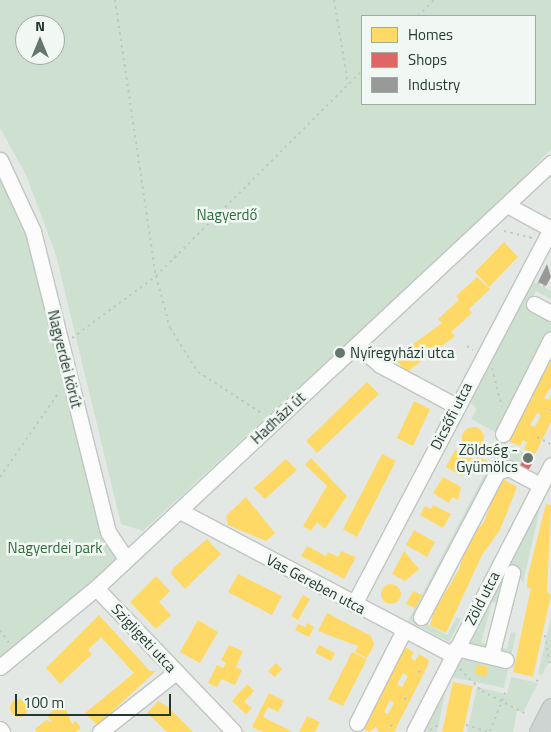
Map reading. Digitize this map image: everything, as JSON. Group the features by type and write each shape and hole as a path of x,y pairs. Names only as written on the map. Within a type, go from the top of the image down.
{"main road":[{"path":"538,732 551,708"}],"street":[{"name":"Nagyerdei körút","path":"0,160 33,231 108,532 126,559"},
{"name":"Hadházi út","path":"0,667 96,588 551,163"},
{"path":"507,205 549,233"},
{"name":"Dicsőfi utca","path":"354,604 482,356 549,233"},
{"path":"534,304 551,313"},
{"path":"503,434 551,339"},
{"path":"357,345 380,365 456,406"},
{"path":"421,617 498,470 508,468 547,473"},
{"name":"Zöld utca","path":"414,732 547,473"},
{"name":"Vas Gereben utca","path":"180,511 404,630 454,651 499,658 512,573"},
{"name":"Szigligeti utca","path":"96,588 234,732"},
{"path":"357,723 404,630"},
{"path":"100,732 176,672"}],"path":[{"path":"115,0 156,276 170,328 198,372 274,422"},
{"path":"334,0 348,85"},
{"path":"419,15 434,0"},
{"path":"61,346 156,276 361,73"},
{"path":"504,231 549,233"},
{"path":"467,346 491,362 495,388 505,415 511,418"},
{"path":"0,477 69,378"},
{"path":"537,438 550,444"},
{"path":"545,635 550,667"},
{"path":"418,671 424,674"},
{"path":"475,684 526,714"},
{"path":"466,725 490,731 506,691"},
{"path":"404,698 410,701"},
{"path":"427,732 441,723"},
{"path":"390,725 396,728"}],"green space":[{"name":"Nagyerdő","path":"0,0 551,0 551,149 506,196 143,531 121,524 56,255 26,175 0,128"},
{"name":"Nagyerdei park","path":"0,160 33,231 108,532 126,559 0,667"},
{"path":"529,280 551,291 551,299 536,291 528,307 551,319 551,333 499,434 471,419 477,409 468,401"},
{"path":"502,441 525,453 524,459 519,469 499,459 418,619 447,635 457,617 461,619 449,642 408,621"},
{"path":"541,504 523,582 518,577 500,604 492,602 481,643 490,645 484,649 472,645 470,642"},
{"path":"551,617 551,658 542,675 538,674"},
{"path":"511,632 516,633 504,688 452,677 463,656 507,669 509,658 501,655 499,647 507,649"},
{"path":"511,677 538,683 523,713 517,710 513,732 467,732 477,687 507,694"},
{"path":"446,688 437,732 423,732"}],"building: Homes":[{"path":"504,242 518,257 489,287 475,272"},
{"path":"477,277 490,289 469,309 472,313 451,332 455,336 407,372 394,358 442,323 438,319 459,300 456,296"},
{"path":"551,357 551,387 544,398 549,400 551,395 551,422 535,454 524,449 527,442 523,440 520,446 508,441","holes":["537,413 541,415 535,427 530,425"]},
{"path":"367,382 379,394 317,453 306,441"},
{"path":"414,401 430,409 413,446 397,438"},
{"path":"473,427 481,430 484,438 481,446 473,449 465,446 462,438 465,430"},
{"path":"455,450 472,458 462,476 446,467"},
{"path":"382,454 396,461 357,537 343,529"},
{"path":"475,455 491,463 486,471 473,459"},
{"path":"311,458 347,496 325,529 317,522 311,531 303,526 327,486 305,465"},
{"path":"286,459 297,470 265,499 254,488"},
{"path":"443,477 461,487 458,500 452,497 449,503 433,493"},
{"path":"501,478 517,487 500,530 482,555 446,633 430,625 434,611 460,568 462,548 484,522"},
{"path":"246,497 275,533 266,541 228,525 226,516"},
{"path":"546,504 551,505 547,592 551,595 533,677 513,672 531,588 527,588 528,575"},
{"path":"433,505 451,514 443,528 420,515 425,506 431,509"},
{"path":"414,530 435,542 427,557 406,545"},
{"path":"207,539 221,554 185,589 171,574 173,568"},
{"path":"307,546 326,556 328,552 338,557 341,551 356,557 344,579 301,556"},
{"path":"404,551 419,569 405,581 392,574"},
{"path":"238,574 282,596 272,615 228,592"},
{"path":"156,576 170,591 159,602 171,615 156,629 130,602"},
{"path":"391,584 398,587 401,594 398,601 391,604 384,601 381,594 384,587"},
{"path":"413,591 422,595 415,608 406,604"},
{"path":"303,595 310,599 298,620 291,616"},
{"path":"327,613 371,636 374,645 367,658 355,652 358,646 318,631"},
{"path":"99,615 150,671 156,671 97,725 85,713 134,673 101,637 88,650 92,654 60,684 46,668"},
{"path":"198,620 218,632 200,663 180,652"},
{"path":"307,623 314,627 309,637 295,630 298,624 305,627"},
{"path":"229,645 243,651 236,667 242,670 235,685 221,679 217,687 208,683 217,665 223,668 226,663 221,660"},
{"path":"319,645 335,653 331,661 315,653"},
{"path":"403,646 414,652 411,658 415,661 419,654 429,660 394,732 379,732 376,727 369,732 362,728","holes":["403,673 408,676 402,687 397,685","390,700 394,703 388,714 384,712"]},
{"path":"352,652 367,659 343,706 328,699"},
{"path":"276,663 282,669 275,677 268,671"},
{"path":"477,664 488,667 486,677 475,674"},
{"path":"453,682 473,686 463,732 442,732"},
{"path":"247,684 254,691 244,702 252,708 246,714 232,701"},
{"path":"269,693 284,701 278,712 268,707 263,717 293,732 263,732 252,727"},
{"path":"19,699 25,702 28,708 25,714 19,717 13,714 10,708 13,702"},
{"path":"158,701 168,707 193,732 167,732 147,713"},
{"path":"63,703 72,724 76,721 81,728 76,732 37,732 35,729 46,720 52,722 47,715"},
{"path":"307,716 320,722 315,732 299,732"}],"building: Shops":[{"path":"523,460 532,464 527,472 519,468"}],"building: Industry":[{"path":"547,264 551,277 546,286 538,282"}],"place":[{"name":"Nyíregyházi utca","path":"340,353"},
{"name":"Zöldség - Gyümölcs","path":"528,458"}]}
